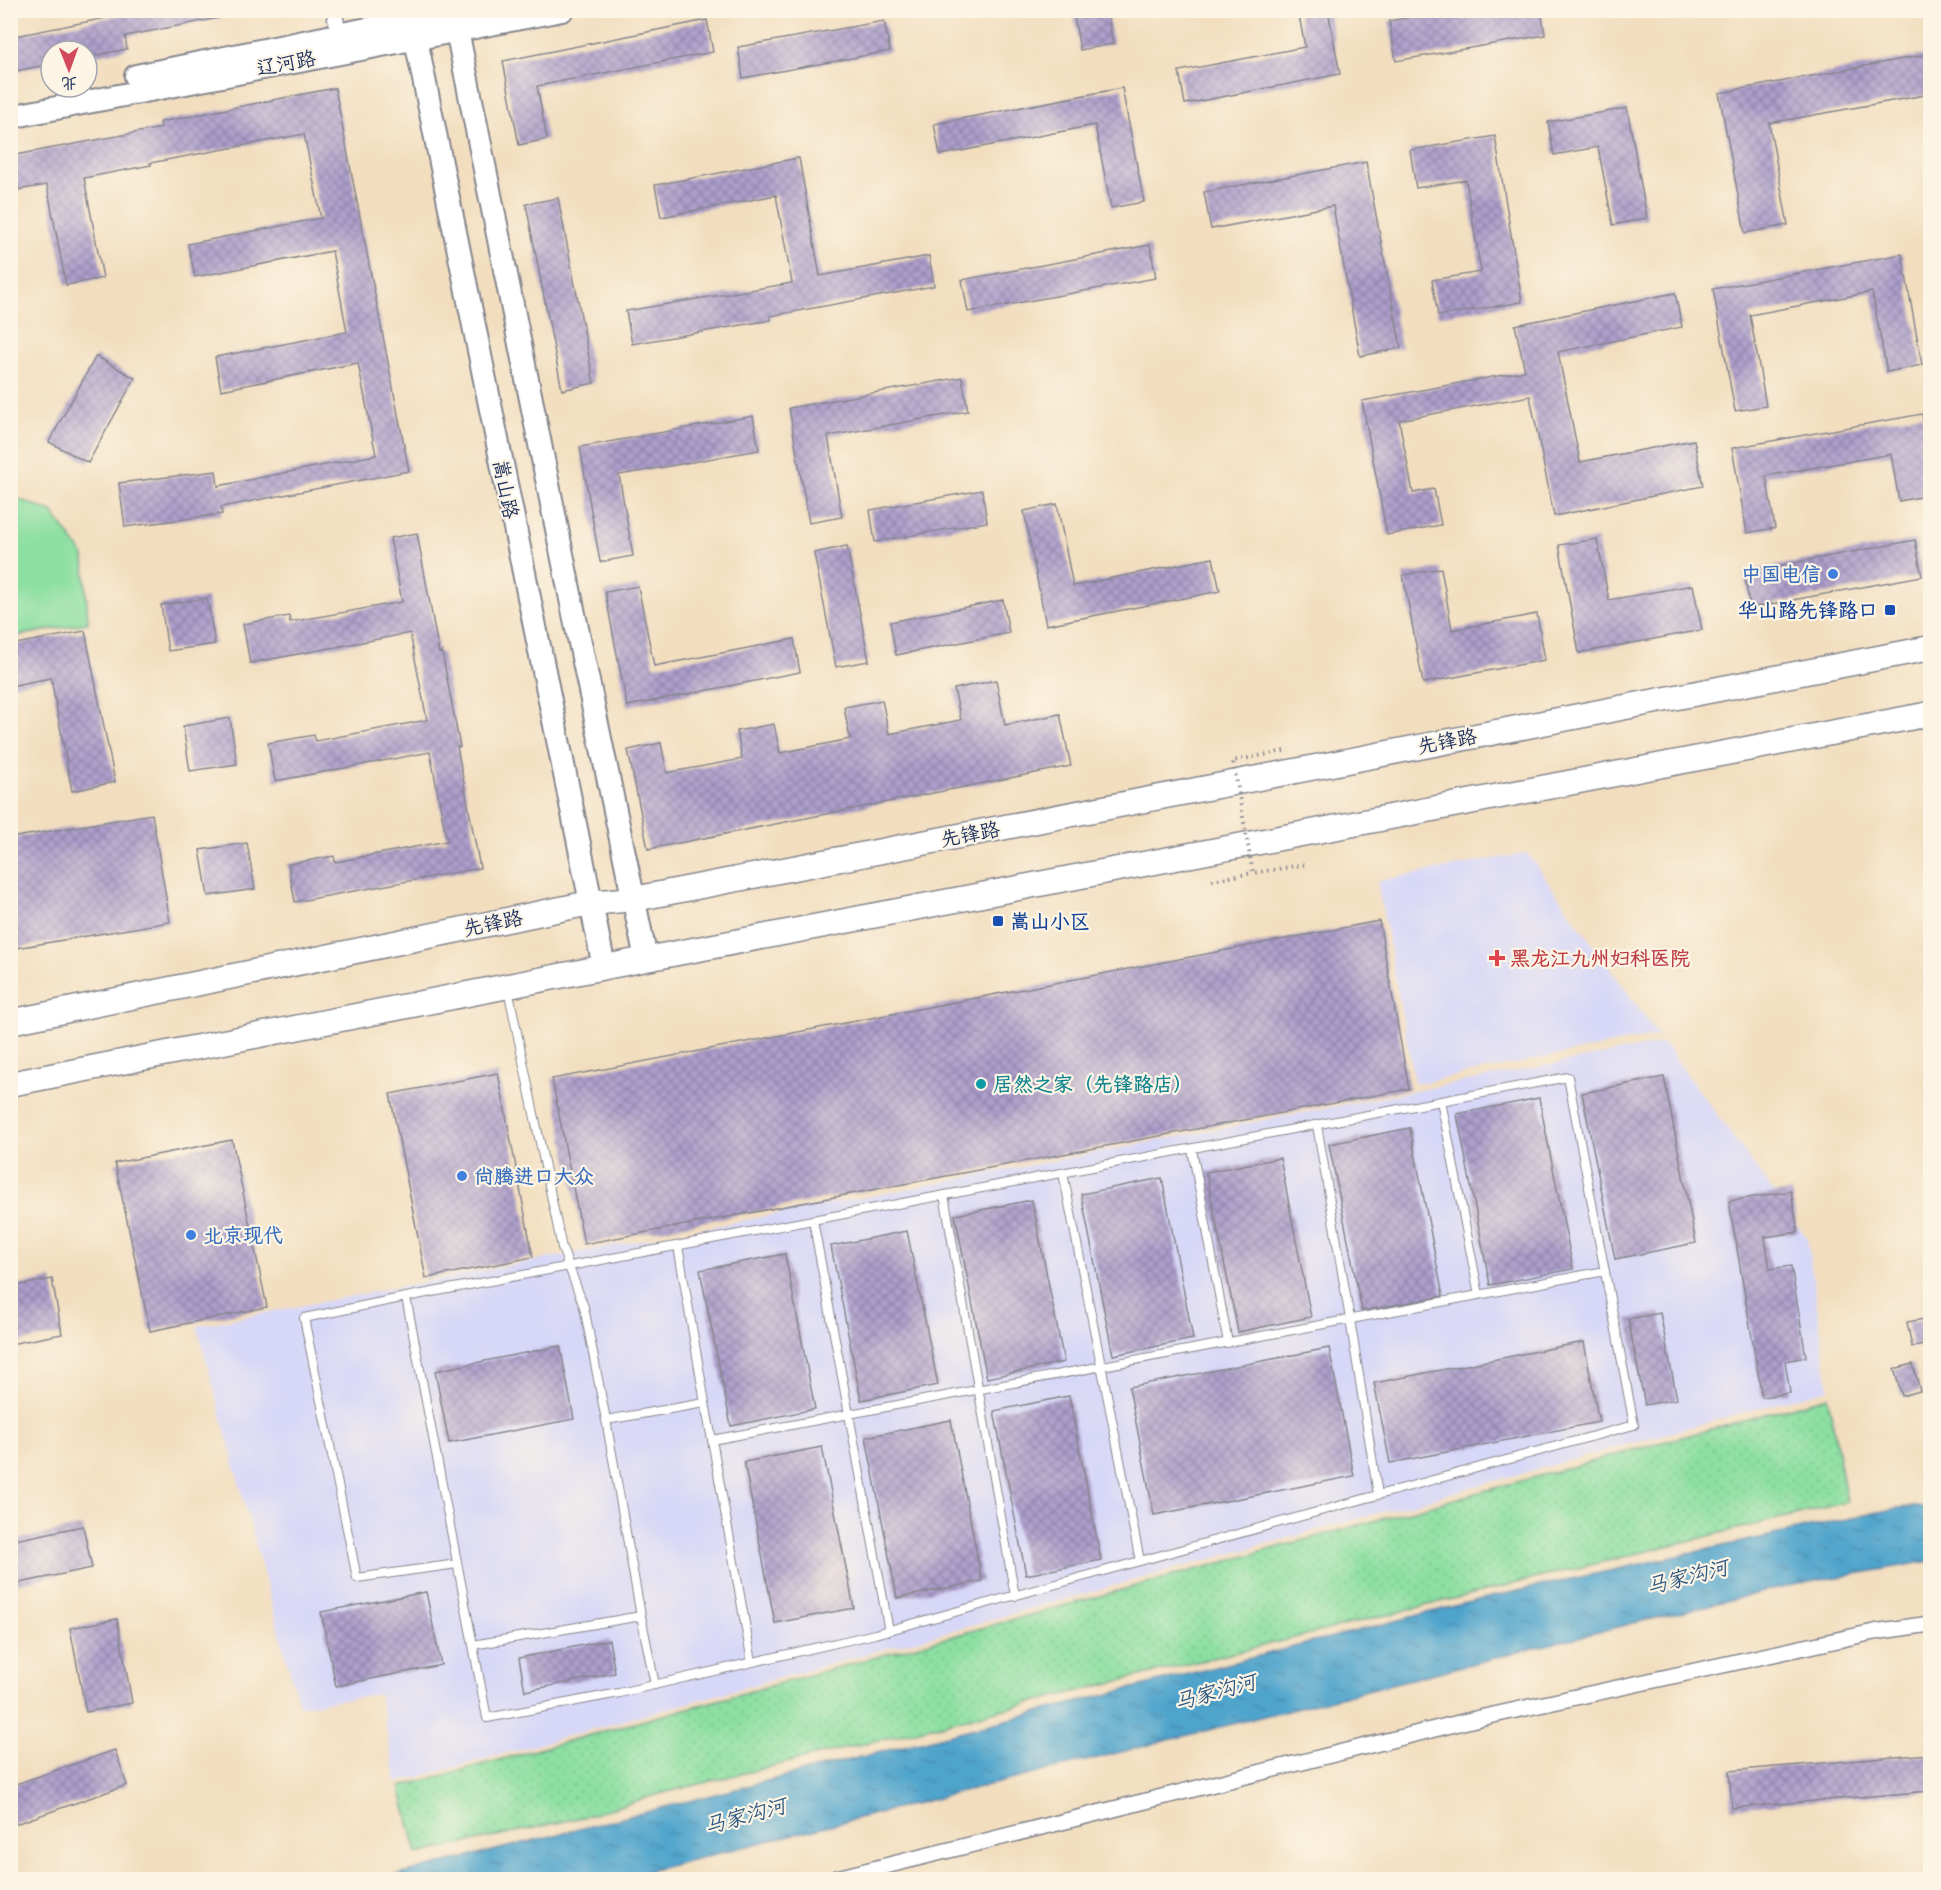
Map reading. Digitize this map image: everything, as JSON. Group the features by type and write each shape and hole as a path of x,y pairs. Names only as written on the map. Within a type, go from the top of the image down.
{"main road":[{"name":"辽河路","path":"10,117 340,44 413,23 456,16 562,10"},
{"path":"456,16 645,959"},
{"name":"嵩山路","path":"413,23 604,968"},
{"name":"辽河路","path":"99,84 340,44"},
{"path":"10,102 39,96"},
{"name":"先锋路","path":"10,1022 590,903 634,899 1930,648"},
{"path":"10,1084 645,959 1930,714"}],"street":[{"path":"334,10 340,44"},
{"path":"829,1880 1475,1719 1874,1632 1930,1624"}],"lane":[{"path":"508,987 562,1248 584,1307 655,1684"},
{"path":"406,1297 473,1645 486,1718 655,1684 889,1630 1634,1425 1568,1077 406,1297 304,1318 357,1578 457,1564"},
{"path":"1442,1101 1479,1295"},
{"path":"1317,1125 1378,1495"},
{"path":"1192,1149 1228,1343"},
{"path":"1063,1173 1140,1561"},
{"path":"944,1195 1015,1596"},
{"path":"813,1220 889,1630"},
{"path":"678,1246 752,1662"},
{"path":"712,1440 1605,1271"},
{"path":"606,1420 705,1403"},
{"path":"473,1645 641,1616"}],"path":[{"path":"1253,873 1233,761 1284,751"},
{"path":"1212,880 1307,864"}],"shaded area":[{"name":"黑龙江九州妇科医院","path":"1527,853 1658,1035 1415,1084 1377,881"},
{"path":"1664,1043 1807,1238 1829,1389 397,1783 379,1694 299,1706 197,1326"}],"green space":[{"path":"11,496 52,512 84,556 88,623 11,637"},
{"path":"1828,1397 1847,1502 659,1794 583,1817 417,1854 400,1787"}],"water":[{"name":"马家沟河","path":"1930,1506 1930,1561 1793,1585 1634,1623 616,1879 382,1879 1490,1597 1897,1508"}],"building":[{"path":"130,10 218,10 219,18 125,36 127,49 99,55 99,39 39,39 39,66 10,72 10,37 131,13"},
{"path":"1073,10 1107,10 1113,44 1080,50"},
{"path":"1298,10 1328,10 1340,74 1185,104 1179,71 1305,47"},
{"path":"1449,10 1541,10 1545,35 1396,61 1389,21"},
{"path":"707,20 713,52 537,86 547,139 519,145 503,61"},
{"path":"884,21 890,51 743,78 738,47"},
{"path":"1930,54 1930,94 1769,123 1788,225 1745,233 1719,93"},
{"path":"335,88 409,471 221,507 222,514 125,527 119,483 216,471 218,486 376,455 358,363 221,390 215,357 347,332 332,251 195,277 188,244 321,218 304,134 84,178 103,278 66,285 47,185 10,191 10,156 161,128 160,122"},
{"path":"1122,88 1144,202 1111,208 1095,125 940,155 934,124"},
{"path":"1627,108 1647,218 1613,225 1598,147 1554,155 1548,122"},
{"path":"1495,136 1522,302 1438,316 1432,280 1481,272 1466,180 1416,188 1410,150"},
{"path":"799,158 820,276 929,256 934,286 770,316 771,320 632,344 626,311 792,283 776,195 661,217 655,185"},
{"path":"1366,162 1401,348 1360,356 1333,206 1211,229 1204,192"},
{"path":"558,198 594,383 562,390 526,204"},
{"path":"1150,245 1156,278 968,312 962,280"},
{"path":"1902,254 1922,365 1887,372 1872,292 1750,315 1766,406 1735,411 1713,289"},
{"path":"1675,293 1682,327 1558,352 1580,462 1694,440 1703,486 1554,516 1530,396 1399,420 1413,493 1434,489 1441,525 1387,535 1362,401 1525,371 1515,325"},
{"path":"96,356 135,378 88,463 49,442"},
{"path":"962,377 968,411 828,436 842,517 809,523 789,408"},
{"path":"1922,414 1930,461 1930,495 1899,501 1891,454 1766,476 1775,528 1747,533 1732,448"},
{"path":"753,416 759,450 619,475 633,556 600,562 580,447"},
{"path":"982,490 987,522 875,542 870,510"},
{"path":"1057,504 1073,586 1213,558 1220,591 1046,625 1024,511"},
{"path":"417,533 439,653 442,652 460,747 457,747 480,868 295,902 288,864 334,856 335,862 447,841 430,752 275,781 268,743 314,735 316,741 427,720 410,633 250,663 243,624 289,616 290,622 402,602 390,538"},
{"path":"1597,539 1609,600 1693,585 1702,630 1579,653 1559,545"},
{"name":"中国电信","path":"1915,540 1922,576 1750,608 1744,572"},
{"path":"847,546 869,661 836,667 814,553"},
{"path":"1441,568 1452,630 1537,614 1545,660 1423,683 1403,575"},
{"path":"638,586 654,666 794,639 800,672 627,706 605,592"},
{"path":"207,598 215,644 168,651 161,605"},
{"path":"1003,600 1009,633 896,655 890,622"},
{"path":"85,631 115,782 72,791 51,678 10,686 10,645"},
{"path":"996,680 1005,725 1060,714 1071,766 648,849 628,750 661,743 667,773 742,759 737,731 774,724 780,753 850,739 844,707 882,700 889,734 961,720 954,689"},
{"path":"230,718 237,764 190,771 183,726"},
{"path":"152,814 170,922 10,949 10,838"},
{"path":"247,843 255,889 208,896 200,850"},
{"name":"居然之家（先锋路店）","path":"1379,921 1409,1089 584,1244 552,1079"},
{"name":"尚腾进口大众","path":"498,1073 533,1257 426,1278 390,1094"},
{"path":"1664,1077 1696,1243 1615,1259 1582,1093"},
{"path":"1539,1098 1573,1269 1490,1285 1457,1114"},
{"path":"1410,1128 1443,1296 1362,1311 1329,1144"},
{"name":"北京现代","path":"232,1140 267,1307 150,1331 115,1163"},
{"path":"1280,1158 1311,1317 1238,1332 1206,1172"},
{"path":"1162,1178 1193,1339 1113,1355 1081,1194"},
{"path":"1791,1191 1798,1232 1765,1237 1770,1269 1791,1266 1806,1357 1785,1361 1790,1393 1762,1397 1729,1201"},
{"path":"1032,1200 1064,1362 987,1378 955,1215"},
{"path":"907,1231 938,1385 861,1400 831,1246"},
{"path":"785,1254 815,1409 731,1426 700,1270"},
{"path":"52,1279 62,1334 10,1344 10,1287"},
{"path":"1660,1313 1677,1399 1645,1405 1628,1319"},
{"path":"1930,1318 1930,1344 1912,1347 1907,1322"},
{"path":"1584,1342 1599,1422 1390,1463 1374,1383"},
{"path":"560,1346 574,1419 449,1443 435,1371"},
{"path":"1329,1348 1354,1476 1154,1515 1129,1387"},
{"path":"1913,1364 1920,1391 1902,1396 1894,1369"},
{"path":"1069,1396 1101,1560 1026,1575 994,1411"},
{"path":"951,1420 982,1581 897,1598 866,1437"},
{"path":"822,1447 854,1608 775,1623 744,1462"},
{"path":"83,1526 92,1568 10,1585 10,1541"},
{"path":"426,1592 441,1665 336,1686 321,1612"},
{"path":"117,1619 132,1703 86,1712 70,1628"},
{"path":"609,1640 615,1673 525,1691 519,1658"},
{"path":"115,1750 127,1785 10,1826 10,1786"},
{"path":"1930,1754 1930,1791 1732,1808 1729,1771"}],"place":[{"name":"中国电信","path":"1833,574"},
{"name":"华山路先锋路口","path":"1890,610"},
{"name":"嵩山小区","path":"998,921"},
{"name":"黑龙江九州妇科医院","path":"1497,958"},
{"name":"居然之家（先锋路店）","path":"981,1084"},
{"name":"尚腾进口大众","path":"462,1176"},
{"name":"北京现代","path":"191,1235"}]}
